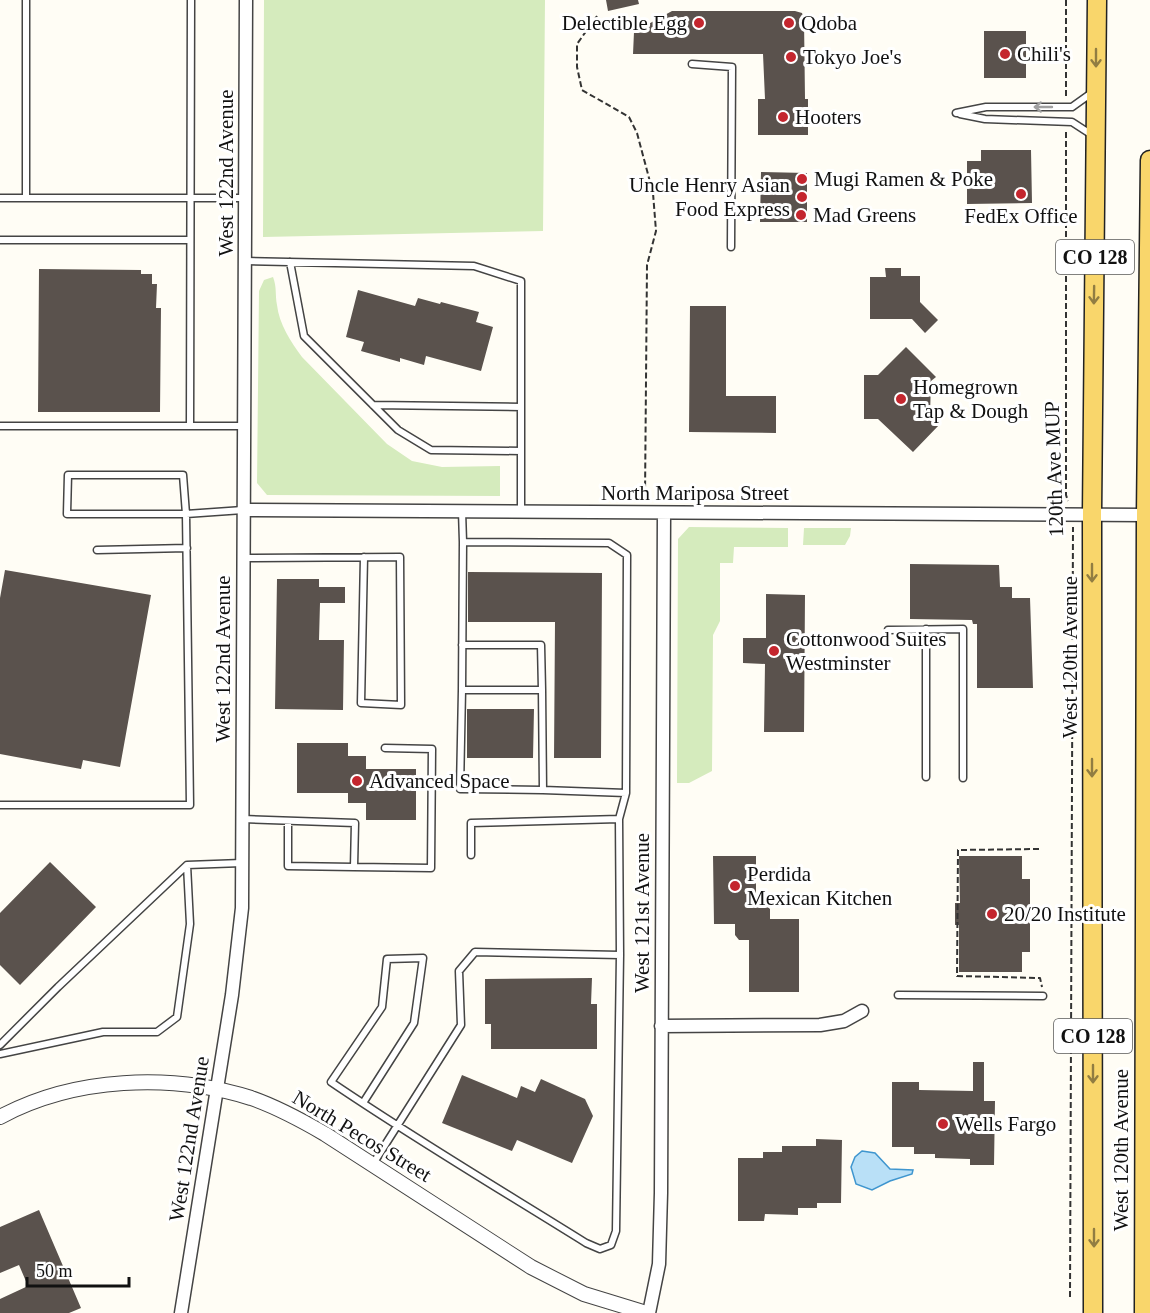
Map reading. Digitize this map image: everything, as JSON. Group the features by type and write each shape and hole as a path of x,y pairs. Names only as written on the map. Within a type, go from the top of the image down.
{"main road":[{"name":"West 120th Avenue","path":"1094,1313 1092,514 1097,0"},
{"name":"West 120th Avenue","path":"1144,1313 1146,515 1150,160"}],"street":[{"name":"West 122nd Avenue","path":"181,1313 238,955 242,908 246,0"},
{"name":"North Mariposa Street","path":"243,510 1146,515"},
{"name":"West 121st Avenue","path":"648,1313 658,1271 660,1238 664,513"},
{"path":"661,1026 820,1025 844,1021 862,1011"},
{"name":"North Pecos Street","path":"0,1117 54,1095 115,1084 159,1083 216,1089 251,1098 298,1118 531,1267 568,1287 604,1301 648,1313"}],"lane":[{"path":"26,0 26,198"},
{"path":"190,426 191,0"},
{"path":"692,64 732,67 731,247"},
{"path":"1096,90 1072,107 986,107 956,113 985,119 1072,122 1096,137"},
{"path":"0,198 245,198"},
{"path":"0,240 190,240"},
{"path":"245,261 474,266 521,281 521,512"},
{"path":"290,262 304,336 398,430 431,450 521,452"},
{"path":"373,405 521,407"},
{"path":"0,426 244,426"},
{"path":"0,805 190,804 187,548 186,514 183,475 68,475 67,514 186,514 243,510"},
{"path":"462,511 460,789 626,794"},
{"path":"363,1103 414,1023 423,958 387,959 381,1007 331,1082 397,1126 586,1243 600,1249 611,1245 616,1231 620,955 619,819 626,794 627,555 609,543 463,542"},
{"path":"97,550 187,548"},
{"path":"243,558 364,558 400,558 401,705 361,703 364,558"},
{"path":"888,630 963,628 963,778"},
{"path":"926,629 926,777"},
{"path":"462,645 541,645 543,790"},
{"path":"462,690 542,690"},
{"path":"288,821 288,866 430,868 432,749 385,748"},
{"path":"242,819 355,823 354,867"},
{"path":"471,855 471,823 619,819"},
{"path":"0,1045 187,865 242,863"},
{"path":"0,1054 103,1032 157,1032 177,1017 190,924 187,865"},
{"path":"372,1164 461,1025 459,971 475,952 620,955"},
{"path":"898,995 1043,996"}],"path":[{"path":"1066,0 1066,107"},
{"path":"597,16 577,44 582,90 628,117 637,133 653,193 656,231 647,265 645,497"},
{"name":"120th Ave MUP","path":"1066,122 1066,495 1073,514 1070,1297"},
{"path":"1039,849 958,850 957,976 1040,978"}],"green space":[{"path":"264,0 545,0 543,231 263,237"},
{"path":"273,277 280,319 302,357 387,444 412,461 442,467 500,466 500,496 267,495 257,483 259,291 264,280"},
{"path":"689,527 788,528 788,547 734,547 733,563 720,563 720,621 713,635 712,771 689,783 677,783 678,539"},
{"path":"804,528 851,528 845,545 803,545"}],"water":[{"path":"862,1151 875,1153 890,1169 913,1170 912,1174 872,1190 856,1184 851,1167 855,1157"}],"building":[{"path":"606,0 638,0 639,4 608,11"},
{"path":"672,11 795,11 802,13 808,135 758,135 758,99 765,99 763,54 633,54 634,32"},
{"name":"Chili's","path":"984,31 1026,31 1026,78 984,78"},
{"path":"981,150 1031,150 1032,203 967,204 967,161 981,161"},
{"path":"761,172 807,173 807,222 760,222"},
{"path":"885,268 901,268 901,276 920,276 920,302 938,320 925,333 912,319 870,319 870,277 886,277"},
{"path":"39,269 141,270 141,274 152,274 152,284 157,284 156,308 161,308 160,412 38,412"},
{"path":"358,290 415,306 418,298 479,312 476,322 493,327 481,371 426,356 424,365 400,358 400,362 361,351 364,342 346,337"},
{"path":"690,306 726,306 726,396 776,396 776,433 689,432"},
{"path":"906,347 936,377 931,381 930,415 940,424 913,452 878,419 864,419 864,375 878,375"},
{"path":"910,564 999,565 1000,587 1012,587 1012,598 1030,598 1033,688 977,688 977,624 973,624 972,620 910,619"},
{"path":"5,570 151,595 120,767 83,760 81,769 0,754 0,598"},
{"path":"468,572 602,573 601,758 554,758 555,622 468,622"},
{"path":"277,579 319,579 319,587 345,587 345,603 320,603 319,640 344,640 343,710 275,709"},
{"name":"Cottonwood Suites Westminster","path":"766,594 805,595 804,732 764,732 765,664 743,663 743,638 766,638"},
{"path":"467,709 534,709 533,758 467,758"},
{"name":"Advanced Space","path":"297,743 348,743 348,756 366,756 366,769 416,769 416,820 366,820 366,803 348,803 348,793 297,793"},
{"path":"713,856 756,856 756,903 764,903 770,909 770,919 799,919 799,992 749,992 749,940 739,940 735,935 735,924 714,924"},
{"name":"20/20 Institute","path":"959,856 1022,856 1022,879 1030,879 1030,952 1022,952 1022,972 959,972 959,925 955,925 955,903 960,903"},
{"path":"50,862 96,907 20,985 0,965 0,913"},
{"path":"592,978 591,1004 597,1004 597,1049 491,1049 491,1024 485,1024 485,979"},
{"name":"Wells Fargo","path":"973,1062 984,1062 984,1101 995,1101 994,1165 970,1165 970,1159 935,1158 935,1154 914,1154 914,1147 892,1147 892,1082 919,1082 919,1090 973,1091"},
{"path":"462,1075 517,1098 521,1086 535,1092 541,1079 585,1099 593,1116 572,1163 517,1140 512,1151 442,1123"},
{"path":"816,1139 842,1140 841,1203 817,1203 817,1208 798,1208 798,1215 765,1214 764,1221 738,1221 738,1158 763,1158 763,1152 782,1152 782,1146 816,1146"},
{"path":"39,1210 81,1308 69,1313 0,1313 0,1299 28,1286 19,1265 0,1273 0,1227"}],"place":[{"name":"Delectible Egg","path":"699,23"},
{"name":"Qdoba","path":"789,23"},
{"name":"Chili's","path":"1005,54"},
{"name":"Tokyo Joe's","path":"791,57"},
{"name":"Hooters","path":"783,117"},
{"name":"Mugi Ramen & Poke","path":"802,179"},
{"name":"FedEx Office","path":"1021,194"},
{"name":"Uncle Henry Asian Food Express","path":"802,197"},
{"name":"Mad Greens","path":"801,215"},
{"name":"Homegrown Tap & Dough","path":"901,399"},
{"name":"Cottonwood Suites Westminster","path":"774,651"},
{"name":"Advanced Space","path":"357,781"},
{"name":"Perdida Mexican Kitchen","path":"735,886"},
{"name":"20/20 Institute","path":"992,914"},
{"name":"Wells Fargo","path":"943,1124"}]}
